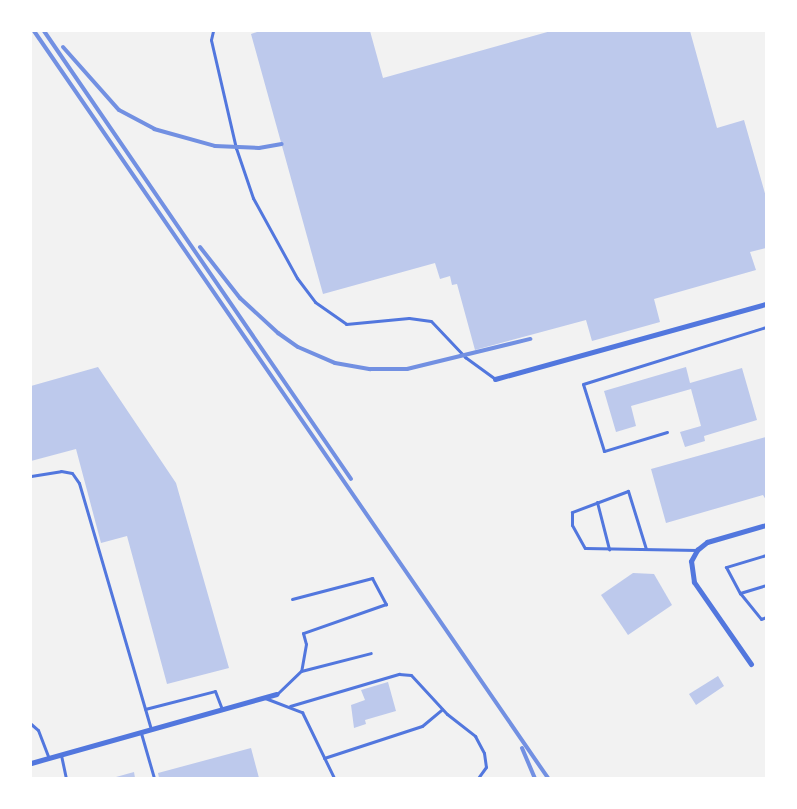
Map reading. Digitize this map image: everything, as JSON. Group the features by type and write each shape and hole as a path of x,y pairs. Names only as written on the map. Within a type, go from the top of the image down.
{"street":[{"path":"495,379 766,304"},
{"path":"751,664 694,582 691,561 697,550 707,542 766,525"},
{"path":"31,763 277,694"}],"lane":[{"path":"213,31 211,40 236,148 253,198 297,278 315,302 346,324 409,318 431,321 464,357 495,379"},
{"path":"667,432 604,451 583,384 766,327"},
{"path":"31,476 61,471 72,473 79,483 151,729"},
{"path":"646,549 628,492 572,512 570,517 585,548 697,550"},
{"path":"597,502 609,548"},
{"path":"766,555 726,568 740,593 761,618 766,617"},
{"path":"292,599 372,578 386,604 303,633 306,644 301,671"},
{"path":"740,593 766,585"},
{"path":"277,694 301,671 371,653"},
{"path":"290,706 399,674 411,675 442,709 474,736 484,753 486,767 478,778"},
{"path":"145,709 215,691 222,709"},
{"path":"265,698 302,712 334,778"},
{"path":"324,758 422,726 442,709"},
{"path":"31,724 38,730 49,758"},
{"path":"141,732 154,778"},
{"path":"61,755 66,778"}],"building":[{"path":"260,31 370,31 383,78 551,31 690,31 717,128 744,120 766,197 766,248 750,252 756,270 654,299 660,322 592,341 586,320 475,350 457,284 452,285 450,276 440,279 435,263 323,294 251,34"},
{"path":"98,367 176,483 229,668 167,684 127,536 101,543 76,449 31,461 31,386"},
{"path":"686,367 690,383 742,368 757,420 704,436 705,441 685,447 680,432 701,426 691,389 631,406 636,426 616,432 604,391"},
{"path":"766,437 766,500 763,495 666,523 651,469"},
{"path":"633,573 654,574 672,605 628,635 601,595"},
{"path":"718,676 724,686 696,705 689,694"},
{"path":"388,682 396,711 365,720 366,724 354,728 351,705 365,700 361,690"},
{"path":"251,748 259,778 159,778 158,773"},
{"path":"134,772 135,778 116,778 116,777"}],"railway":[{"path":"34,31 548,778"},
{"path":"44,31 351,479"},
{"path":"63,47 119,110 154,129 215,146 259,148 282,144"},
{"path":"200,247 240,298 278,333 298,347 335,363 370,369 407,369 530,339"},
{"path":"522,748 535,778"}]}
